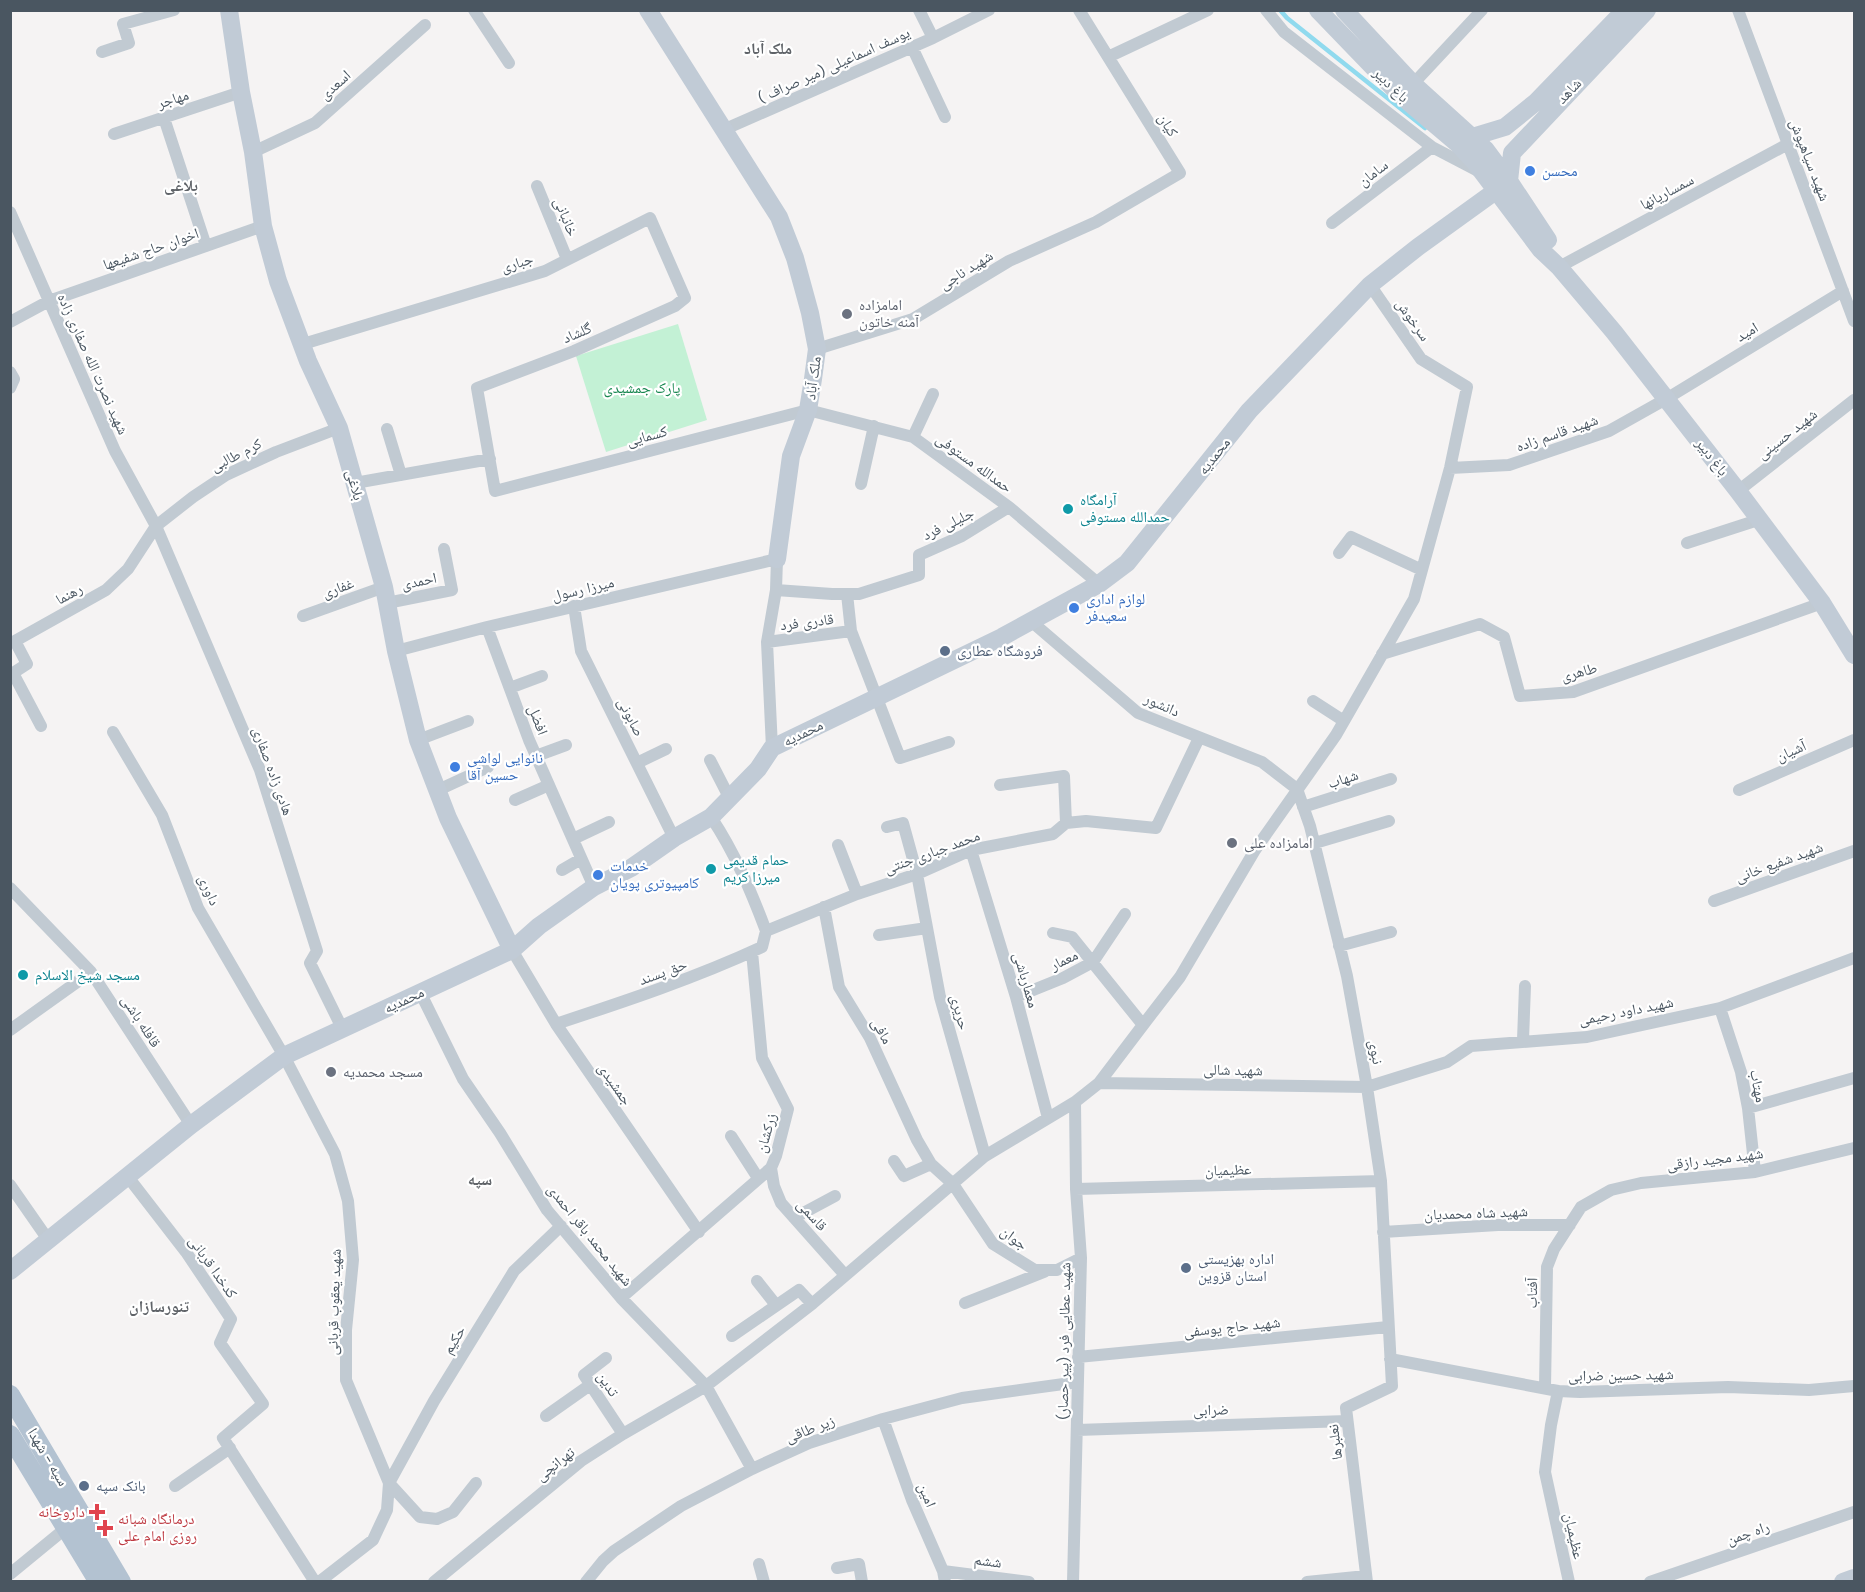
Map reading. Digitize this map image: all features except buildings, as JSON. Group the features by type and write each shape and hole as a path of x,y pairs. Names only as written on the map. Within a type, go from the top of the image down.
{"main road":[{"name":"سپه - شهدا","path":"10,1395 122,1581"},
{"name":"سپه - شهدا","path":"10,1435 99,1581"}],"street":[{"name":"بلاغی","path":"229,10 240,92 253,152 263,226 278,281 308,361 339,428 385,595 418,740 436,791 512,950"},
{"path":"474,10 509,63"},
{"name":"ملک آباد","path":"648,10 779,217 795,258 817,349 808,410 791,456 777,559 776,590 768,642 772,748"},
{"path":"919,10 933,38"},
{"name":"یوسف اسماعیلی (میر صراف )","path":"723,130 933,38 989,10"},
{"path":"1108,57 1208,10"},
{"path":"1266,10 1284,32 1432,147 1485,174"},
{"name":"باغ دبیر","path":"1318,10 1400,95 1459,145 1485,174 1503,186"},
{"name":"باغ دبیر","path":"1344,10 1413,84 1473,137 1492,158 1503,186 1541,250 1559,267 1738,491 1758,520 1849,635 1854,655"},
{"path":"1413,84 1482,10"},
{"name":"شاهد","path":"1473,137 1505,127 1536,102 1625,10"},
{"name":"شاهد","path":"1503,186 1512,153 1647,10"},
{"name":"شهید سیاهپوش","path":"1738,10 1844,291 1852,306 1854,321"},
{"path":"102,52 129,43 123,24 171,11"},
{"name":"کیان","path":"1080,11 1180,173 1096,222"},
{"name":"اسعدی","path":"253,152 315,123 425,25"},
{"path":"912,47 945,117"},
{"name":"مهاجر","path":"114,134 240,92"},
{"path":"164,118 206,246"},
{"name":"سمساریانها","path":"1559,267 1788,144"},
{"name":"سامان","path":"1332,223 1432,147"},
{"name":"خانبانی","path":"537,186 567,260"},
{"name":"محمدیه","path":"10,1271 191,1125 284,1056 512,950 539,926 594,887 631,868 675,838 711,818 758,769 772,748 1032,621 1099,584 1127,563 1249,411 1370,285 1418,247 1503,186"},
{"name":"شهید نصرت الله صفاری زاده","path":"10,212 115,451 156,525"},
{"name":"جباری","path":"303,344 545,271 650,218 685,298"},
{"name":"شهید ناجی","path":"817,349 913,319 1009,261 1096,222"},
{"name":"اخوان حاج شفیعها","path":"10,322 49,301 263,226"},
{"name":"سرخوش","path":"1370,285 1422,359 1467,387 1450,468"},
{"name":"امید","path":"1666,399 1844,291"},
{"name":"گلشاد","path":"490,459 477,388 574,351 675,306 685,298"},
{"path":"10,372 14,379 10,388"},
{"path":"913,437 933,394"},
{"name":"شهید قاسم زاده","path":"1450,468 1509,465 1609,431 1666,399"},
{"name":"شهید حسینی","path":"1738,491 1854,400"},
{"name":"حمدالله مستوفی","path":"808,410 913,437 1009,507 1099,584"},
{"name":"کسمایی","path":"490,459 495,491 808,410"},
{"path":"861,484 874,426"},
{"name":"کرم طالبی","path":"156,525 226,475 276,452 339,428"},
{"path":"387,429 401,475"},
{"path":"355,483 490,459"},
{"path":"953,1184 985,1156 1075,1101 1099,1083 1180,977 1237,879 1344,721 1414,599 1450,468"},
{"name":"جلیلی فرد","path":"776,590 859,594 920,574 919,555 962,536 1009,507"},
{"path":"1687,543 1758,520"},
{"name":"رهنما","path":"12,674 27,663 13,639 106,590 128,569 156,525"},
{"name":"هادی زاده صفاری","path":"156,525 260,770 317,951 310,963 342,1028"},
{"path":"1339,554 1351,537 1422,570"},
{"name":"احمدی","path":"385,595 452,590 444,549"},
{"name":"میرزا رسول","path":"396,651 487,627 777,559"},
{"path":"847,594 851,631 900,758 949,742"},
{"name":"غفاری","path":"303,616 385,595"},
{"name":"طاهری","path":"1382,654 1479,624 1504,638 1520,696 1573,692 1822,603"},
{"name":"صابونی","path":"574,606 581,651 675,838"},
{"name":"دانشور","path":"1032,621 1138,713 1262,762 1297,789"},
{"name":"افضل","path":"487,627 536,756 594,887"},
{"name":"قادری فرد","path":"768,642 851,631"},
{"path":"12,674 42,726"},
{"path":"510,688 542,676"},
{"path":"1313,701 1344,721"},
{"path":"418,740 468,722"},
{"name":"داوری","path":"113,732 162,815 198,908 284,1056"},
{"name":"محمد جباری جنتی","path":"766,931 856,894 917,874 971,850 1053,834 1066,823 1086,821 1156,828 1199,738"},
{"name":"آشیان","path":"1739,790 1854,740"},
{"path":"536,756 566,745"},
{"path":"637,763 666,749"},
{"path":"710,760 730,799"},
{"path":"436,791 488,767"},
{"path":"1000,784 1064,776 1066,823"},
{"name":"شهاب","path":"1303,807 1391,779"},
{"path":"515,800 549,785"},
{"name":"نبوی","path":"1297,789 1315,843 1347,976 1367,1087 1381,1181 1388,1327"},
{"path":"711,818 727,842 752,894 766,931 762,947 752,952"},
{"path":"1315,843 1389,821"},
{"path":"573,839 609,822"},
{"name":"حریری","path":"887,826 903,823 917,874 940,998 985,1156"},
{"path":"838,844 856,894"},
{"name":"معمارباشی","path":"971,850 1016,997 1048,1118"},
{"name":"شهید شفیع خانی","path":"1714,901 1854,851"},
{"path":"562,870 582,859"},
{"name":"قافله باشی","path":"10,888 91,972 191,1125"},
{"name":"مافی","path":"824,907 839,987 870,1038 917,1140 931,1164 953,1184"},
{"name":"معمار","path":"1016,997 1063,978 1093,962 1125,914"},
{"path":"879,935 927,928"},
{"path":"1339,946 1391,932"},
{"name":"معمار","path":"1053,933 1072,937 1143,1025"},
{"name":"جمشیدی","path":"512,950 556,1024 699,1232"},
{"name":"حق پسند","path":"556,1024 652,993 752,952"},
{"name":"زرکشان","path":"621,1298 771,1168 776,1156 788,1109 762,1058 752,952"},
{"name":"شهید داود رحیمی","path":"1367,1087 1447,1062 1471,1046 1587,1036 1720,1008 1854,958"},
{"path":"10,1030 91,972"},
{"path":"1523,1040 1525,986"},
{"name":"شهید محمد باقر احمدی","path":"420,992 463,1079 500,1133 547,1210 621,1298 706,1386"},
{"name":"مهتاب","path":"1720,1008 1742,1072 1755,1172"},
{"name":"شهید یعقوب قربانی","path":"284,1056 335,1154 348,1201 353,1260 346,1329 346,1380 388,1483"},
{"path":"1748,1108 1854,1078"},
{"name":"شهید شالی","path":"1099,1083 1367,1087"},
{"name":"شهید عطایی فرد (پیر حصار)","path":"1072,1581 1081,1258 1076,1190 1075,1101"},
{"path":"731,1136 758,1178"},
{"name":"شهید مجید رازقی","path":"1581,1207 1611,1190 1641,1183 1755,1172 1854,1148"},
{"path":"894,1161 904,1176 931,1164"},
{"name":"قاسمی","path":"771,1168 774,1186 781,1203 845,1275"},
{"name":"کدخدا قربانی","path":"128,1176 186,1252 231,1319 220,1343 263,1404 224,1438 230,1448"},
{"name":"عظیمیان","path":"1076,1190 1381,1181"},
{"name":"جوان","path":"953,1184 993,1244 1035,1270 1048,1270"},
{"name":"تهرانچی","path":"434,1581 581,1461 706,1386 812,1304 953,1184"},
{"path":"10,1185 49,1241"},
{"path":"794,1218 835,1196"},
{"name":"آفتاب","path":"1545,1388 1547,1267 1554,1249 1581,1207"},
{"name":"شهید شاه محمدیان","path":"1383,1232 1498,1225 1570,1225"},
{"name":"حکیم","path":"388,1483 434,1401 514,1271 561,1226"},
{"path":"965,1303 1048,1270 1057,1270 1081,1258"},
{"path":"757,1281 776,1305"},
{"path":"732,1336 799,1290 812,1304"},
{"name":"شهید حاج یوسفی","path":"1078,1357 1388,1327"},
{"name":"نعلبرها","path":"1366,1579 1346,1408 1392,1386 1388,1327"},
{"name":"تدین","path":"606,1358 584,1375 623,1434"},
{"name":"شهید حسین ضرابی","path":"1390,1359 1558,1391 1627,1392 1728,1387 1809,1390 1854,1386"},
{"name":"زیر طاقی","path":"586,1581 614,1551 681,1506 752,1469 809,1443 883,1419 962,1398 1078,1382"},
{"path":"546,1416 590,1385"},
{"path":"706,1386 752,1469"},
{"name":"عظیمیان","path":"1558,1391 1545,1472 1569,1581"},
{"name":"امین","path":"883,1419 912,1500 944,1576"},
{"name":"ضرابی","path":"1077,1430 1347,1421"},
{"path":"176,1486 230,1448 317,1581 373,1540 387,1510 388,1483"},
{"path":"388,1483 420,1516 436,1519 453,1512 476,1483"},
{"name":"راه چمن","path":"1650,1581 1854,1512"},
{"path":"10,1574 66,1528"},
{"path":"759,1564 764,1581"},
{"path":"837,1568 859,1564 862,1581"},
{"name":"ششم","path":"944,1576 1029,1581"},
{"path":"1843,1581 1854,1578"},
{"path":"1307,1581 1366,1579"}],"green space":[{"name":"پارک جمشیدی","path":"678,324 707,420 606,452 576,356"}],"waterway":[{"path":"1280,10 1425,128"}],"place":[{"name":"محسن","path":"1530,171"},
{"name":"امامزاده آمنه خاتون","path":"847,314"},
{"name":"آرامگاه حمدالله مستوفی","path":"1068,509"},
{"name":"لوازم ادارى سعيدفر","path":"1074,608"},
{"name":"فروشگاه عطاری","path":"945,651"},
{"name":"نانوایی لواشی حسین آقا","path":"455,767"},
{"name":"امامزاده علی","path":"1232,843"},
{"name":"حمام قدیمی میرزا کریم","path":"711,869"},
{"name":"خدمات کامپیوتری پویان","path":"598,875"},
{"name":"مسجد شیخ الاسلام","path":"23,975"},
{"name":"مسجد محمدیه","path":"331,1072"},
{"name":"اداره بهزیستی استان قزوین","path":"1186,1268"},
{"name":"بانک سپه","path":"84,1486"},
{"name":"داروخانه","path":"97,1512"},
{"name":"درمانگاه شبانه روزی امام علی","path":"105,1528"}],"district":[{"name":"ملک آباد","path":"768,48"},
{"name":"بلاغی","path":"181,185"},
{"name":"سپه","path":"480,1179"},
{"name":"تنورسازان","path":"159,1306"}]}
